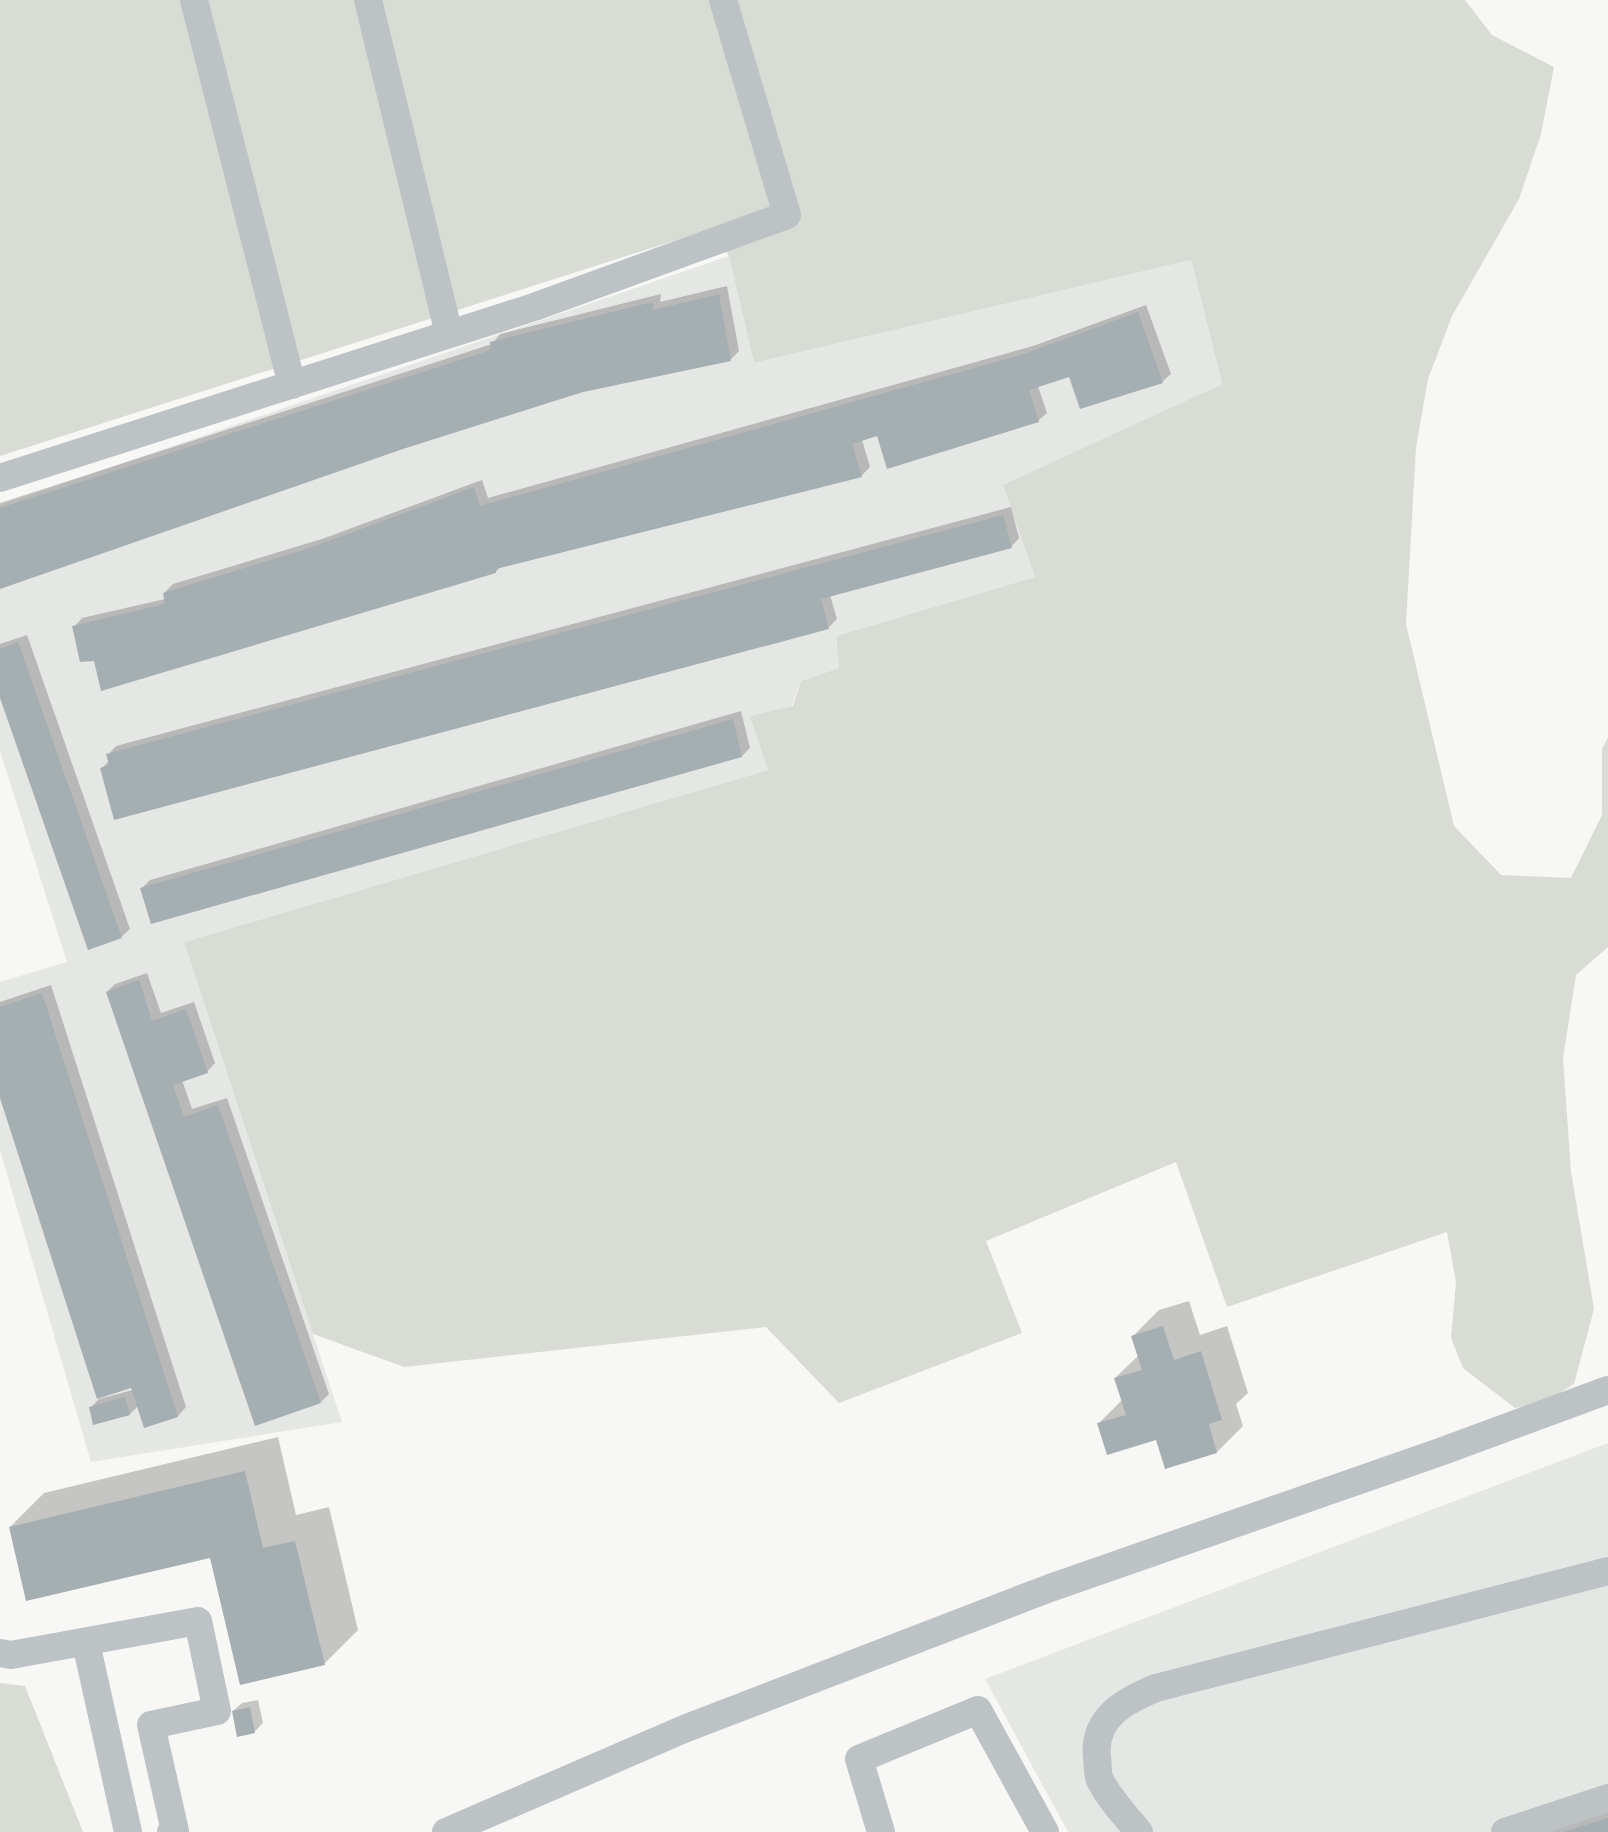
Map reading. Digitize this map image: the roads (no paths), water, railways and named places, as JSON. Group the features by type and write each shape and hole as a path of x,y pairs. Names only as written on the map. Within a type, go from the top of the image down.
{"lane":[{"path":"194,0 292,385"},
{"path":"368,0 450,334"},
{"path":"0,478 534,307 787,215 723,0"},
{"path":"446,1832 684,1729 1050,1588 1440,1452 1608,1390"},
{"path":"1139,1832 1114,1803 1099,1778 1096,1749 1100,1730 1111,1712 1129,1699 1156,1688 1608,1571"},
{"path":"0,1653 11,1655 86,1643 198,1621 217,1711 151,1726 175,1831 171,1832"},
{"path":"86,1643 128,1832"},
{"path":"881,1832 859,1759 978,1710 1045,1832"},
{"path":"1505,1832 1608,1798"}]}
